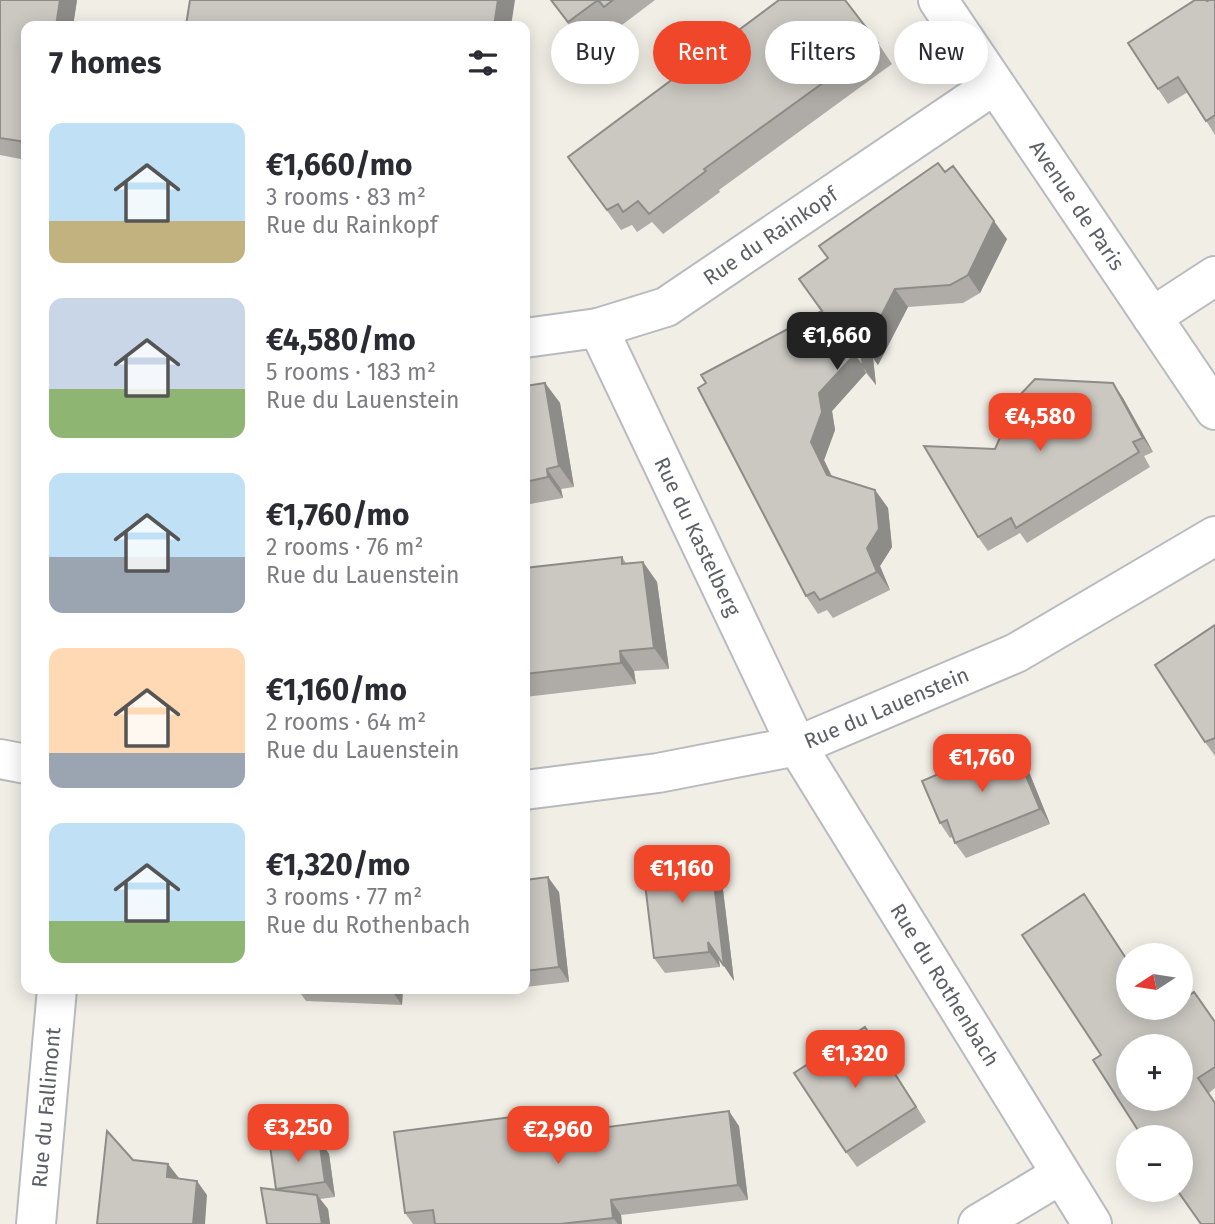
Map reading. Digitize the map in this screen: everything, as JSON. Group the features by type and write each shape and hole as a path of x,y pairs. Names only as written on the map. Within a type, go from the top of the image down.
{"street":[{"name":"Avenue de Paris","path":"938,0 1215,410"},
{"name":"Rue du Rainkopf","path":"530,337 598,328 666,307 994,85"},
{"path":"1152,317 1215,276"},
{"name":"Rue du Kastelberg","path":"598,328 797,746"},
{"name":"Rue du Lauenstein","path":"530,788 658,773 797,746 1016,653 1215,536"},
{"name":"Rue du Rothenbach","path":"797,746 1092,1224"},
{"path":"0,759 21,763"},
{"name":"Rue du Fallimont","path":"36,1224 57,994"},
{"path":"978,1224 1060,1175"}],"building":[{"path":"0,0 60,0 57,21 21,21 21,141 0,138"},
{"path":"190,0 498,0 495,21 187,21"},
{"path":"551,0 598,0 569,21"},
{"path":"598,0 613,0 604,7"},
{"path":"779,0 845,0 861,21 765,21 765,84 821,84 704,169 706,171 649,214 638,201 623,212 618,204 607,210 568,157 666,84 751,84 751,21"},
{"path":"1195,0 1215,0 1215,115 1206,121 1178,77 1158,89 1128,43"},
{"path":"938,163 945,172 953,166 994,221 968,275 950,285 895,289 865,347 860,338 863,367 854,355 819,393 822,412 811,442 827,475 875,490 879,529 867,548 877,572 820,600 814,592 806,596 698,388 706,383 701,375 822,311 799,279 828,258 819,246"},
{"path":"1035,379 1113,383 1143,438 1133,442 1139,452 1016,528 1011,518 978,537 924,446 995,449 1018,397"},
{"path":"545,383 559,466 547,469 548,477 530,481 530,385"},
{"path":"622,557 622,564 643,562 654,648 620,651 621,663 530,673 530,567"},
{"path":"1215,625 1215,738 1205,742 1155,665"},
{"path":"1012,743 1040,809 955,843 947,820 940,823 922,781"},
{"path":"710,850 724,966 708,942 709,952 654,958 642,859"},
{"path":"548,877 559,967 530,970 530,879"},
{"path":"1084,894 1116,943 1116,1020 1194,1020 1194,992 1215,1022 1215,1067 1198,1078 1215,1103 1215,1224 1201,1224 1185,1202 1193,1202 1193,1125 1135,1125 1126,1111 1193,1111 1193,1034 1116,1034 1116,1096 1093,1060 1101,1055 1022,935"},
{"path":"865,1027 916,1107 846,1152 794,1073"},
{"path":"590,1107 593,1129 729,1111 738,1185 611,1200 613,1218 560,1224 435,1224 433,1210 405,1213 394,1132"},
{"path":"107,1131 133,1160 168,1164 167,1177 197,1181 193,1224 97,1224"},
{"path":"319,1139 325,1182 276,1189 270,1146"},
{"path":"261,1188 317,1195 322,1224 267,1224"}]}
